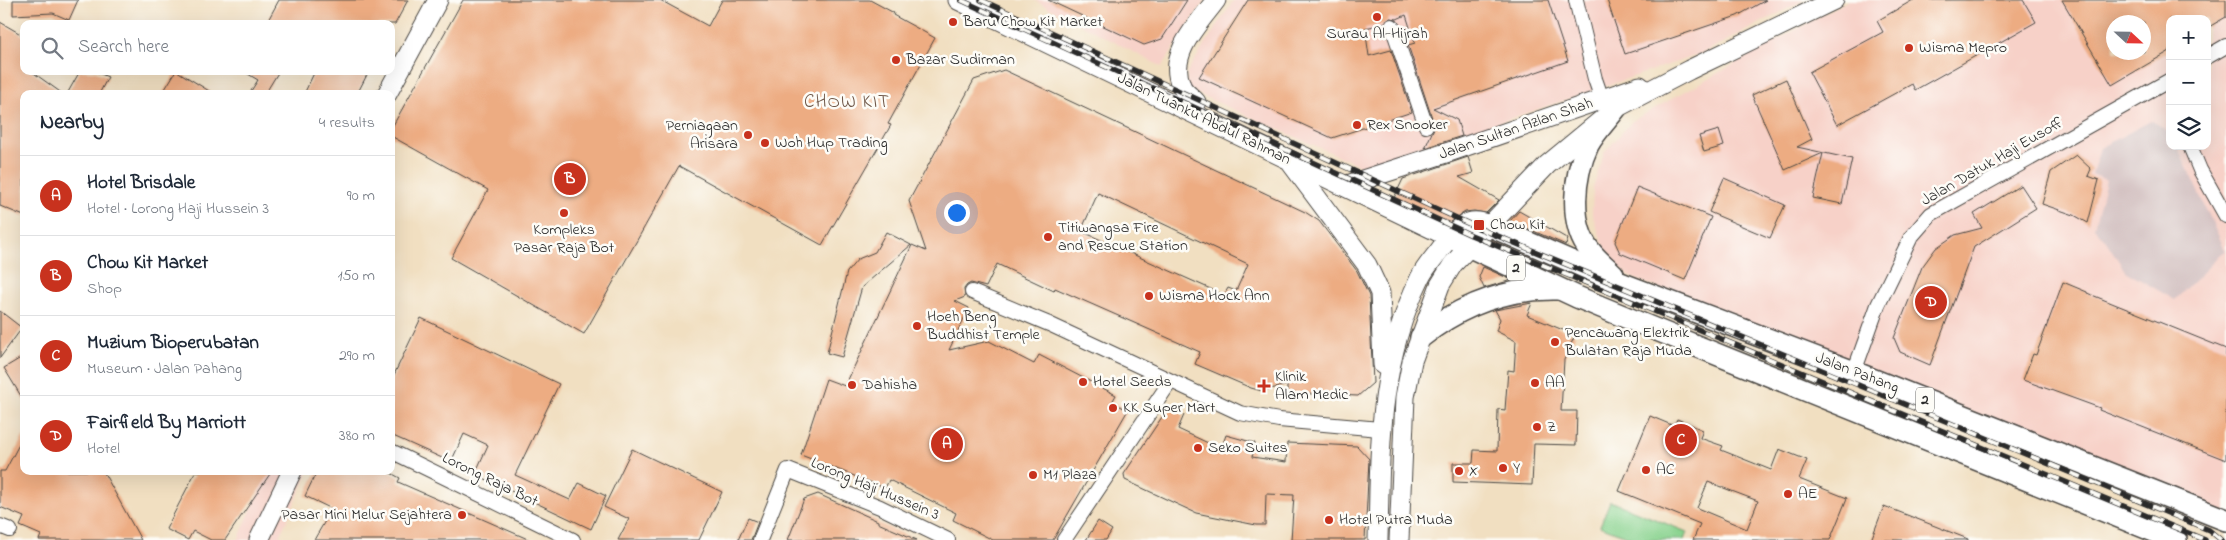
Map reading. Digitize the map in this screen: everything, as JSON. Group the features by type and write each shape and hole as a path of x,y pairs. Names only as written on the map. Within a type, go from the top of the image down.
{"main road":[{"path":"389,90 438,0"},
{"name":"Jalan Tuanku Abdul Rahman","path":"958,0 1449,238"},
{"path":"1196,102 1181,86 1177,62 1180,50 1216,0"},
{"name":"Jalan Sultan Azlan Shah","path":"1344,186 1609,104 1688,70 1834,0"},
{"path":"1125,81 1196,102 1295,150 1323,176"},
{"path":"1609,104 1589,144 1579,170 1576,197 1577,226 1589,251 1623,284"},
{"name":"Jalan Sultan Azlan Shah","path":"1399,540 1405,397 1412,361 1440,285 1453,264 1488,225 1609,104"},
{"path":"1289,160 1367,265 1380,294 1383,358 1378,540"},
{"path":"1380,429 1392,354 1401,323 1420,276 1449,238 1463,224 1473,222 1488,225"},
{"name":"Jalan Pahang","path":"1488,225 1623,284 1854,372 2226,520"},
{"name":"2","path":"1449,238 1562,290 1647,326 2176,540"},
{"path":"1421,337 1442,321 1484,300 1522,290 1562,290"},
{"path":"260,540 290,475"}],"street":[{"path":"1576,0 1595,79 1609,104"},
{"path":"1392,26 1426,126"},
{"path":"2211,55 2226,46"},
{"name":"Jalan Datuk Haji Eusoff","path":"1854,372 1878,305 1906,245 1910,237 1931,214 2166,88"},
{"path":"2192,150 2200,170 2226,216"},
{"path":"972,292 1049,324 1240,413 1279,420 1380,429"},
{"path":"1064,540 1170,382"},
{"name":"Lorong Raja Bot","path":"395,453 573,540"},
{"name":"Lorong Haji Hussein 3","path":"760,540 788,470 880,507 948,540"}],"shaded area":[{"path":"1034,0 1205,0 1162,67"},
{"path":"1234,0 1804,0 1703,53 1366,168 1187,89 1187,72"},
{"path":"1849,0 2226,0 2226,517 1630,277 1608,257 1592,214 1593,188 1604,153 1632,121"},
{"path":"2151,121 2166,130 2166,150 2179,150 2225,250 2175,300 2125,271 2106,241 2094,228 2106,180 2092,174 2100,148"},
{"path":"266,475 307,475 278,540 238,540"}],"green space":[{"path":"1610,501 1687,532 1684,540 1636,540 1600,526"}],"building":[{"path":"13,0 78,0 69,20 53,13 13,15"},
{"path":"279,0 408,0 395,24 395,20 268,20"},
{"path":"463,0 660,0 708,26 722,0 870,0 935,38 888,124 891,125 822,245 679,166 584,334 451,258 488,190 395,138 395,122"},
{"path":"1048,0 1187,0 1162,39 1144,45"},
{"path":"1248,0 1548,0 1568,61 1433,108 1457,120 1462,136 1425,148 1434,124 1408,45 1415,43 1406,15 1397,19 1390,18 1384,24 1365,28 1369,56 1391,50 1412,112 1332,138 1199,77"},
{"path":"1607,0 1766,0 1737,16 1625,54"},
{"path":"1913,0 2023,0 2036,22 1915,90 1912,84 1837,125 1809,72 1883,32 1877,21"},
{"path":"2062,0 2226,0 2226,17 2211,26 2211,15 2166,15 2166,53 2112,85"},
{"path":"0,22 20,34 20,75 37,75 57,90 20,90 20,214 0,206"},
{"path":"1004,70 1305,212 1319,221 1357,271 1369,296 1373,383 1358,396 1287,393 1287,385 1262,391 1251,388 1195,364 1200,352 1055,288 1054,291 997,264 986,287 971,283 964,289 965,297 955,301 969,308 949,350 989,341 1034,364 1039,355 1116,395 1112,402 1128,410 1053,540 993,540 953,520 956,513 889,480 885,488 801,455 826,379 845,386 912,245 926,251 909,201 974,80","holes":["1098,193 1248,264 1236,291 1228,288 1224,295 1081,231"]},
{"path":"78,75 103,75 108,77 101,90 69,90"},
{"path":"174,75 183,75 208,90 164,90"},
{"path":"250,75 277,75 267,90 252,90 258,80"},
{"path":"313,75 367,75 359,90 306,90"},
{"path":"1786,79 1812,139 1797,147 1852,159 1842,204 1813,198 1823,153 1785,170 1752,95"},
{"path":"1719,130 1724,146 1704,152 1699,136"},
{"path":"2076,155 2091,169 2088,176 2099,180 2088,223 2074,215 2042,204 2051,172"},
{"path":"1468,157 1473,173 1459,177 1499,200 1486,213 1465,212 1447,224 1394,198 1403,179"},
{"path":"1724,178 1785,205 1770,238 1709,212"},
{"path":"2021,185 2036,208 1974,247 1930,365 1900,352 1894,338 1922,267 1936,248 1955,235 1982,228 1974,214"},
{"path":"1637,187 1711,217 1685,280 1620,253 1615,242"},
{"path":"1519,211 1568,239 1566,245 1510,221"},
{"path":"886,232 911,245 862,287 842,357 827,353 847,272 858,259 875,252"},
{"path":"1491,240 1554,268 1552,272 1489,242"},
{"path":"1483,267 1512,280 1484,288 1479,277"},
{"path":"2063,282 2226,349 2226,460 2099,410 2100,408 2023,380 2033,354 2036,355"},
{"path":"1532,303 1527,315 1575,335 1564,360 1561,411 1577,411 1576,445 1534,444 1532,485 1453,482 1453,463 1473,463 1474,450 1497,451 1498,409 1505,410 1508,370 1514,371 1516,341 1496,331 1500,319 1495,310"},
{"path":"0,311 20,326 20,331 0,358"},
{"path":"421,318 559,384 515,475 570,500 579,483 606,496 591,529 475,474 488,445 464,434 451,462 395,437 395,373"},
{"path":"20,358 20,394 4,368"},
{"path":"1168,408 1184,415 1178,429 1221,449 1226,435 1255,443 1252,457 1286,462 1287,443 1357,446 1369,459 1365,540 1291,540 1294,495 1266,494 1265,525 1256,525 1196,513 1125,480 1124,474"},
{"path":"1650,416 1674,426 1677,419 1703,430 1700,438 1723,446 1721,450 1771,470 1779,449 1807,460 1799,479 1847,498 1830,540 1693,540 1700,524 1619,491","holes":["1708,482 1758,501 1747,529 1697,508"]},
{"path":"20,443 20,475 105,475 141,540 39,540 41,535 20,526 24,517 0,507 0,471 5,471"},
{"path":"632,449 722,492 699,540 618,540 629,519 604,507"},
{"path":"194,475 269,475 225,540 211,540 193,531 188,540 166,529"},
{"path":"315,475 394,475 400,478 398,482 530,540 314,540 332,509 305,496"},
{"path":"818,494 917,540 788,540 804,499"},
{"path":"1884,506 1968,539 1968,540 1871,540"},
{"path":"748,518 758,522 751,540 738,540"},
{"path":"1098,521 1112,530 1106,540 1086,540"}],"railway":[{"path":"961,0 1471,235 2205,540"},
{"path":"981,0 1476,227 2209,530 2221,540"}],"place":[{"name":"Surau Al-Hijrah","path":"1377,17"},
{"name":"Baru Chow Kit Market","path":"953,22"},
{"name":"Wisma Mepro","path":"1909,48"},
{"name":"Bazar Sudirman","path":"896,60"},
{"name":"Rex Snooker","path":"1357,125"},
{"name":"Perniagaan Arisara","path":"748,135"},
{"name":"Woh Hup Trading","path":"765,143"},
{"name":"Chow Kit Market","path":"570,179"},
{"name":"Kompleks Pasar Raja Bot","path":"564,213"},
{"name":"Chow Kit","path":"1479,225"},
{"name":"Titiwangsa Fire and Rescue Station","path":"1048,237"},
{"name":"Wisma Hock Ann","path":"1149,296"},
{"name":"Fairfield By Marriott","path":"1931,302"},
{"name":"Hoeh Beng Buddhist Temple","path":"917,326"},
{"name":"Pencawang Elektrik Bulatan Raja Muda","path":"1555,342"},
{"name":"Hotel Seeds","path":"1083,382"},
{"name":"AA","path":"1535,383"},
{"name":"Dahisha","path":"852,385"},
{"name":"Klinik Alam Medic","path":"1264,386"},
{"name":"KK Super Mart","path":"1113,408"},
{"name":"Z","path":"1537,427"},
{"name":"Muzium Bioperubatan","path":"1681,440"},
{"name":"Hotel Brisdale","path":"947,444"},
{"name":"Seko Suites","path":"1198,448"},
{"name":"Y","path":"1503,468"},
{"name":"AC","path":"1646,470"},
{"name":"X","path":"1459,471"},
{"name":"M1 Plaza","path":"1033,475"},
{"name":"AE","path":"1788,494"},
{"name":"Pasar Mini Melur Sejahtera","path":"462,515"},
{"name":"Hotel Putra Muda","path":"1329,520"}],"district":[{"name":"CHOW KIT","path":"847,102"}]}
